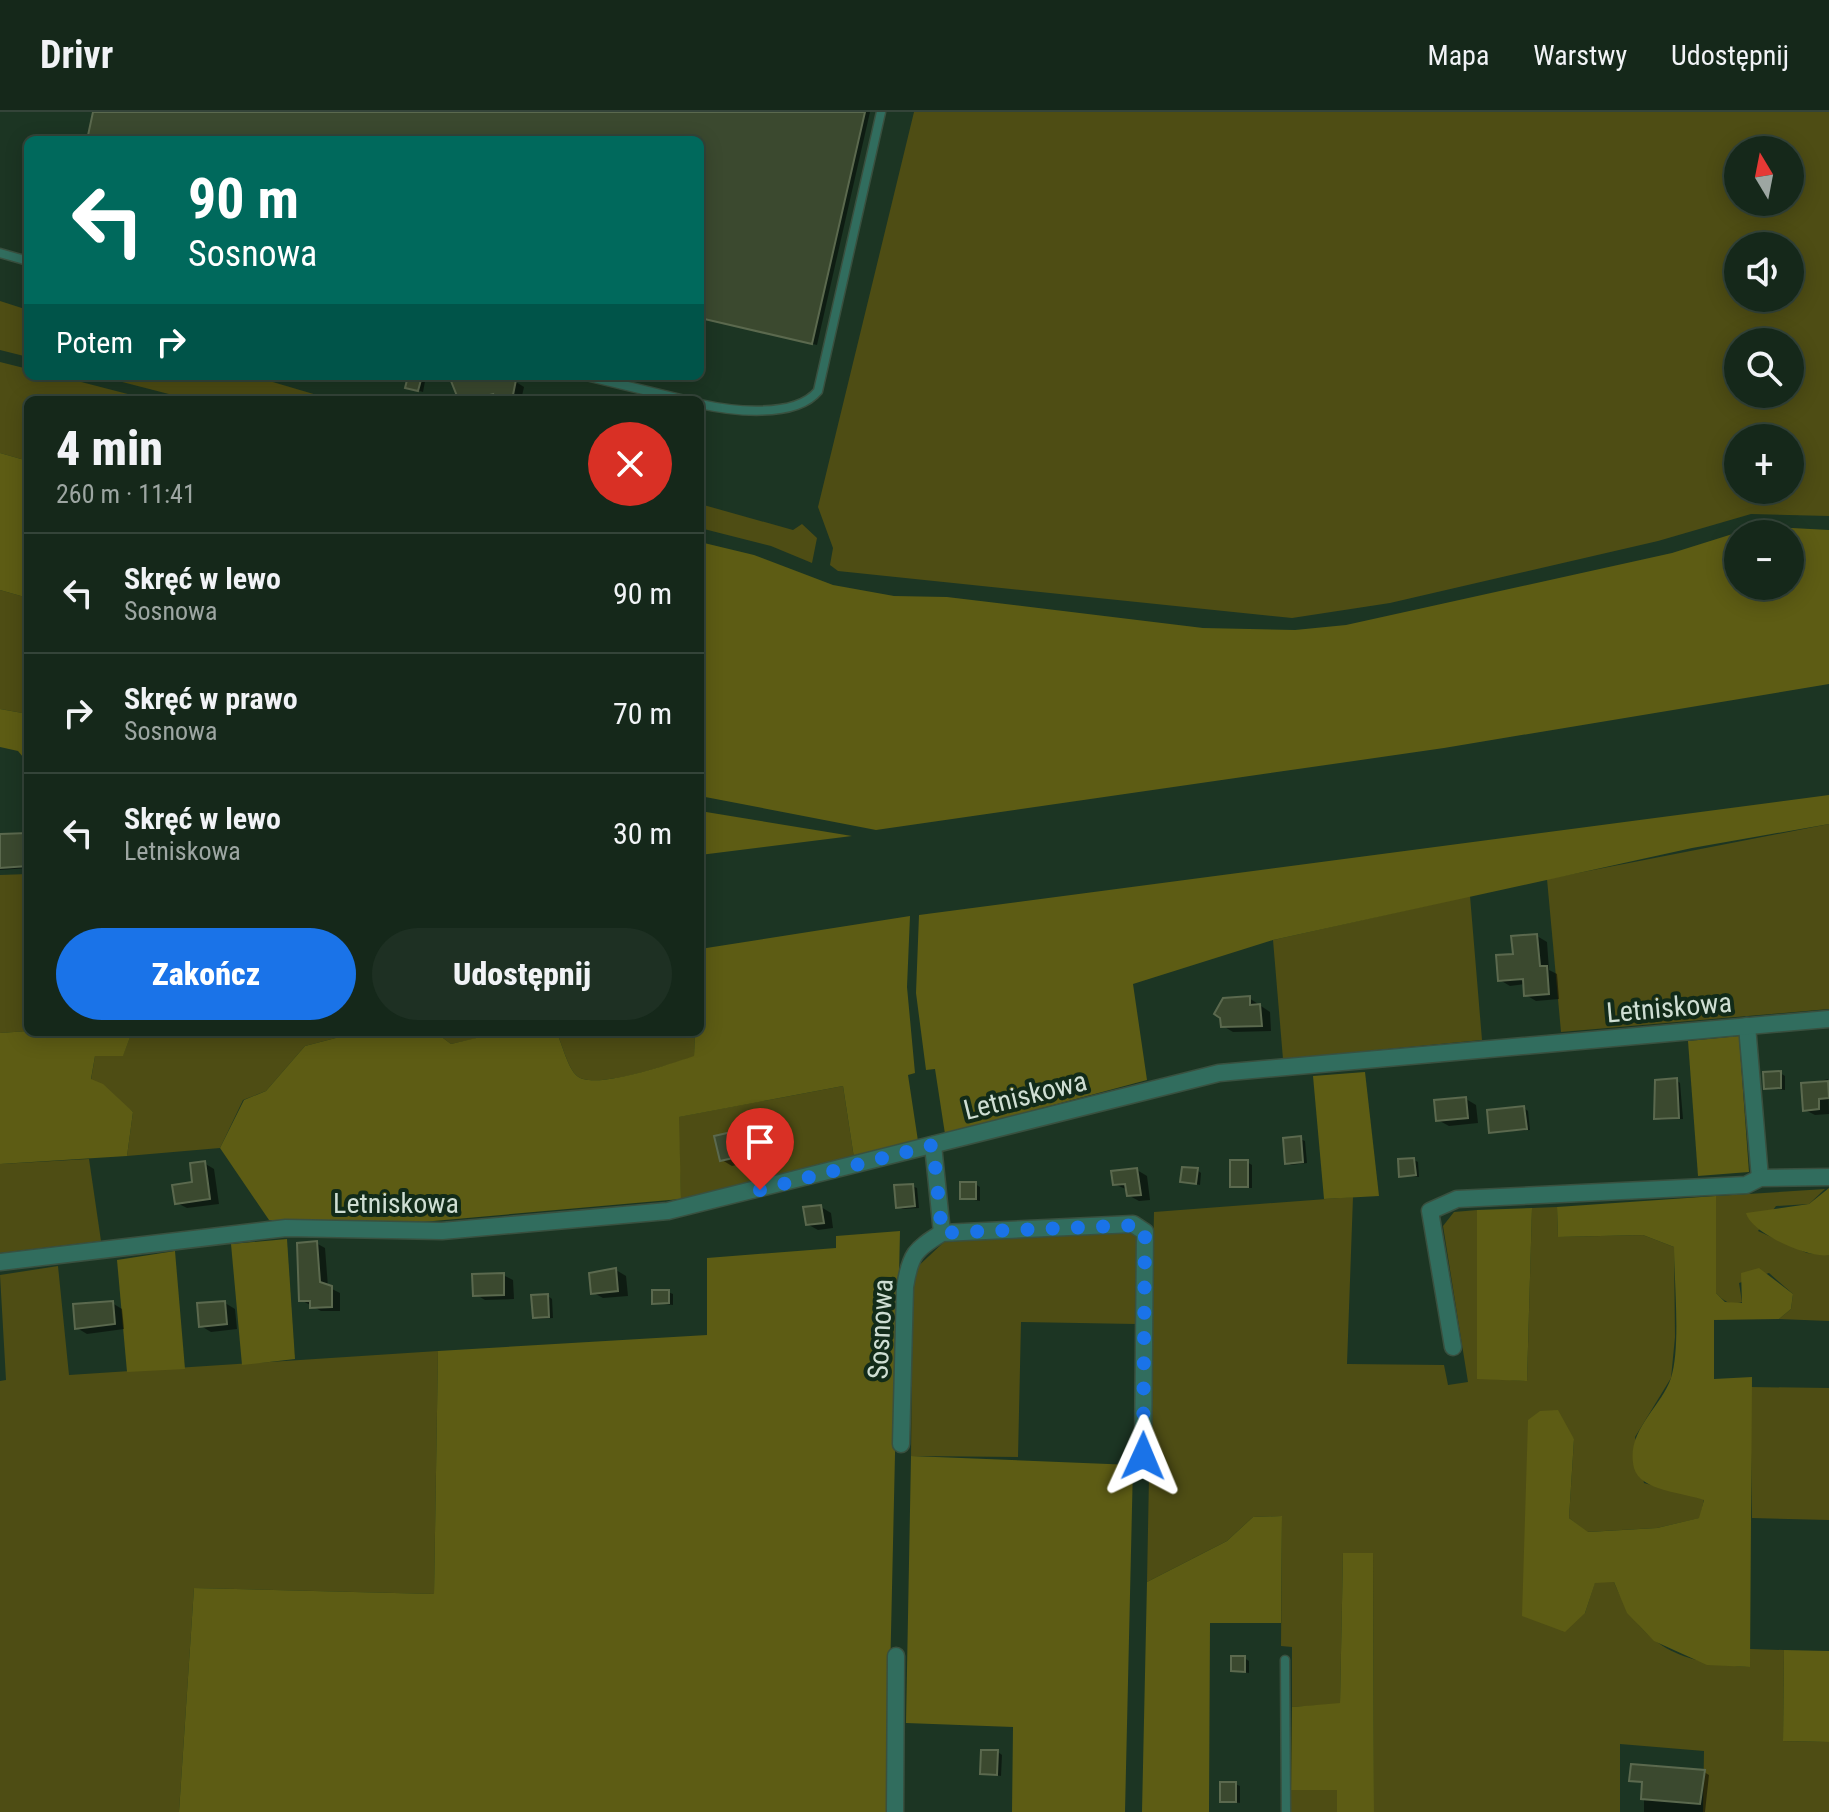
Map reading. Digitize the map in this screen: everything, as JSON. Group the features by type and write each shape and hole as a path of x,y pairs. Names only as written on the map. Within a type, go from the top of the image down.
{"street":[{"name":"Letniskowa","path":"0,1262 286,1228 442,1231 668,1211 1219,1073 1829,1019"},
{"path":"1747,1026 1760,1178"},
{"path":"933,1145 942,1233 1133,1224 1142,1228 1143,1456"},
{"path":"1453,1347 1430,1211 1457,1199 1746,1185 1760,1178 1829,1177"},
{"name":"Sosnowa","path":"901,1444 905,1287 909,1263 919,1247 942,1233"},
{"path":"895,1812 896,1656"}],"lane":[{"path":"704,404 745,409 783,407 811,400 818,391 881,112"},
{"path":"0,253 24,260"},
{"path":"602,380 668,396"},
{"path":"1285,1660 1286,1812"}],"shaded area":[{"path":"914,112 1829,112 1829,516 1751,514 1658,541 1390,603 1292,618 838,571 830,565 833,548 818,507"},
{"path":"0,301 24,309 24,356 0,350"},
{"path":"0,362 24,368 24,380 74,380 136,396 24,396 24,460 0,453"},
{"path":"114,380 266,380 320,396 176,396"},
{"path":"0,453 24,460 24,597 0,590"},
{"path":"704,505 793,530 802,524 817,538 812,563 771,546 704,529"},
{"path":"1804,529 1829,530 1829,684 1444,748 876,830 704,797 704,543 754,555 833,585 894,596 947,597 1203,628 1295,630 1346,625 1672,553 1724,537 1724,600 1804,600"},
{"path":"0,590 24,597 24,713 0,709"},
{"path":"0,709 24,713 24,758 18,751 0,747"},
{"path":"1829,795 1829,824 1692,848 1273,940 1133,984 1147,1080 945,1134 935,1069 926,1070 916,993 919,915"},
{"path":"704,812 852,836 704,854"},
{"path":"1829,824 1829,1009 1561,1032 1547,879"},
{"path":"24,874 24,1031 0,1033 0,875"},
{"path":"1470,896 1482,1040 1283,1059 1273,940"},
{"path":"910,916 907,987 915,1073 908,1075 918,1141 854,1158 843,1086 679,1117 681,1199 422,1222 269,1220 220,1148 244,1100 266,1091 305,1046 344,1036 440,1036 451,1044 488,1036 558,1036 568,1063 577,1076 586,1080 616,1078 694,1056 695,1036 704,1036 704,948"},
{"path":"24,1031 24,1036 130,1036 123,1056 95,1056 91,1079 103,1084 133,1112 127,1156 0,1164 0,1033"},
{"path":"130,1036 344,1036 305,1046 266,1091 243,1100 220,1148 127,1156 133,1112 91,1080 95,1056 123,1055"},
{"path":"440,1036 487,1036 451,1044"},
{"path":"558,1036 695,1036 694,1057 616,1078 586,1080 577,1076 568,1063"},
{"path":"1739,1036 1749,1172 1698,1176 1688,1041"},
{"path":"1365,1072 1379,1196 1324,1199 1313,1076"},
{"path":"843,1086 854,1158 681,1199 678,1117"},
{"path":"89,1159 101,1241 0,1253 0,1164"},
{"path":"1829,1188 1829,1255 1808,1253 1782,1243 1758,1229 1746,1213 1809,1204"},
{"path":"1825,1189 1809,1204 1776,1206 1758,1231 1807,1253 1829,1255 1829,1321 1779,1319 1791,1309 1793,1294 1769,1273 1739,1283 1742,1302 1728,1302 1716,1293 1716,1196"},
{"path":"1716,1196 1716,1293 1725,1302 1742,1303 1741,1273 1759,1268 1793,1294 1791,1309 1779,1319 1714,1320 1714,1379 1752,1377 1750,1667 1707,1665 1654,1641 1627,1613 1614,1582 1595,1583 1585,1613 1565,1632 1522,1616 1528,1420 1540,1411 1558,1410 1574,1439 1569,1518 1588,1532 1657,1528 1699,1518 1704,1500 1645,1482 1634,1468 1633,1455 1639,1431 1666,1389 1674,1365 1674,1247 1643,1235 1558,1237 1557,1207"},
{"path":"1353,1197 1347,1364 1444,1365 1448,1385 1468,1382 1443,1226 1454,1212 1477,1210 1477,1378 1527,1381 1532,1208 1557,1207 1558,1237 1643,1235 1674,1247 1675,1337 1671,1378 1635,1437 1644,1483 1704,1499 1700,1518 1657,1528 1587,1532 1569,1518 1574,1439 1540,1411 1585,1613 1595,1582 1614,1582 1637,1623 1651,1637 1684,1656 1704,1662 1750,1667 1750,1649 1784,1650 1783,1741 1829,1742 1829,1812 1703,1812 1704,1751 1620,1744 1620,1812 1374,1812 1373,1554 1343,1553 1340,1704 1292,1707 1292,1647 1281,1646 1282,1516 1253,1517 1227,1541 1147,1582 1154,1212"},
{"path":"1532,1208 1527,1381 1477,1379 1477,1210"},
{"path":"1129,1230 1137,1238 1136,1324 1021,1322 1018,1457 911,1456 913,1271 944,1242"},
{"path":"900,1231 887,1812 179,1812 194,1588 434,1594 438,1351 707,1335 707,1258 836,1248 836,1236"},
{"path":"287,1239 295,1359 242,1365 231,1244"},
{"path":"175,1251 185,1369 127,1372 117,1260"},
{"path":"58,1266 69,1375 438,1351 434,1594 194,1588 179,1812 0,1812 0,1381 6,1380 0,1275"},
{"path":"1750,1387 1829,1388 1829,1520 1752,1518"},
{"path":"911,1456 1133,1465 1125,1812 1012,1812 1013,1727 906,1723"},
{"path":"1282,1516 1281,1623 1210,1623 1209,1812 1142,1812 1147,1582 1227,1541 1253,1517"},
{"path":"1343,1553 1373,1553 1374,1812 1337,1812 1337,1790 1291,1790 1292,1707 1340,1703"},
{"path":"1784,1650 1829,1651 1829,1742 1783,1741"},
{"path":"1291,1790 1338,1790 1337,1812 1291,1812"}],"building":[{"path":"93,112 865,112 812,344 704,319 704,136 88,136"},
{"path":"407,380 421,380 418,391 405,388"},
{"path":"451,380 516,380 513,396 457,396"},
{"path":"24,833 24,866 0,868 0,834"},
{"path":"1537,934 1540,966 1547,966 1549,994 1524,996 1523,979 1498,981 1496,955 1513,954 1511,936"},
{"path":"1250,996 1250,1005 1260,1004 1262,1026 1221,1027 1220,1018 1214,1014 1223,998"},
{"path":"1781,1071 1781,1088 1764,1089 1763,1072"},
{"path":"1677,1078 1679,1118 1654,1119 1655,1080"},
{"path":"1828,1081 1829,1098 1819,1099 1819,1109 1803,1111 1801,1083"},
{"path":"1466,1097 1468,1118 1436,1121 1434,1100"},
{"path":"1524,1106 1527,1129 1489,1133 1487,1110"},
{"path":"762,1125 768,1150 720,1161 714,1136"},
{"path":"1301,1136 1303,1162 1285,1164 1283,1138"},
{"path":"1414,1158 1416,1175 1399,1177 1398,1159"},
{"path":"1230,1160 1248,1160 1248,1187 1230,1187"},
{"path":"205,1161 210,1199 175,1204 172,1185 192,1182 190,1163"},
{"path":"1182,1167 1198,1168 1196,1184 1180,1182"},
{"path":"1137,1168 1141,1195 1127,1196 1125,1184 1113,1185 1111,1171"},
{"path":"960,1182 976,1182 976,1199 960,1199"},
{"path":"913,1184 915,1206 896,1208 894,1185"},
{"path":"821,1205 824,1223 806,1225 803,1207"},
{"path":"317,1241 320,1282 332,1286 332,1307 310,1308 310,1301 299,1301 297,1243"},
{"path":"616,1268 618,1291 591,1294 589,1273"},
{"path":"504,1273 504,1295 473,1296 472,1274"},
{"path":"652,1290 669,1290 669,1303 652,1304"},
{"path":"548,1294 549,1317 533,1318 531,1295"},
{"path":"113,1301 115,1324 75,1329 73,1304"},
{"path":"225,1301 227,1324 199,1327 197,1303"},
{"path":"1231,1656 1245,1656 1245,1672 1231,1671"},
{"path":"981,1750 998,1750 997,1775 980,1774"},
{"path":"1631,1764 1705,1770 1700,1804 1641,1799 1642,1782 1629,1781"},
{"path":"1220,1782 1236,1782 1236,1802 1220,1802"}],"route":[{"path":"760,1190 933,1145 942,1233 1139,1225 1145,1232 1143,1456"}]}
